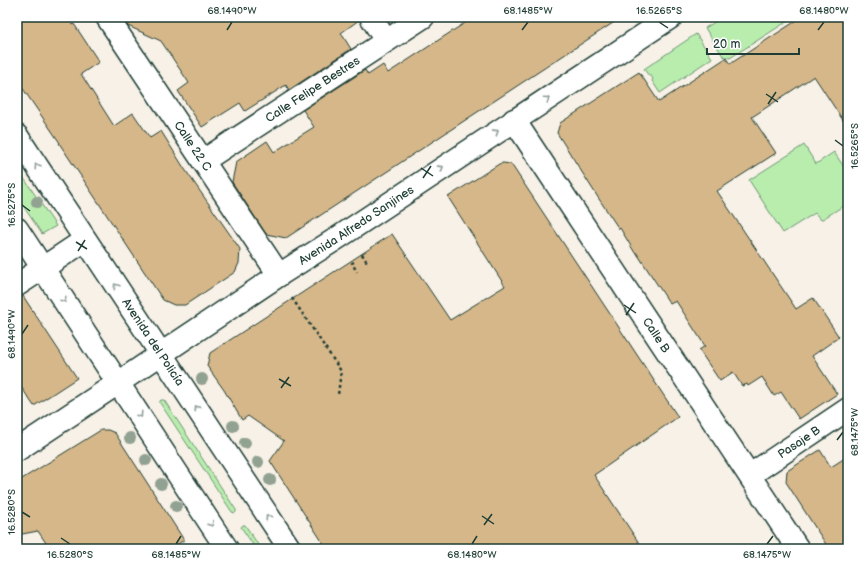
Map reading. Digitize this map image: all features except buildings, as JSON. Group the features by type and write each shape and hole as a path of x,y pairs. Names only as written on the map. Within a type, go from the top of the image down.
{"street":[{"name":"Calle 22 C","path":"108,17 278,275"},
{"path":"371,17 386,41"},
{"name":"Calle Felipe Bestres","path":"203,161 423,17"},
{"name":"Avenida Alfredo Sanjines","path":"118,383 278,275 331,242 671,17"},
{"name":"Calle B","path":"514,120 798,549"},
{"name":"Avenida del Policía","path":"17,136 290,549"},
{"path":"17,229 228,549"},
{"path":"17,285 85,240"},
{"path":"17,450 118,383"},
{"name":"Pasaje B","path":"750,475 848,409"}],"path":[{"path":"357,272 352,263 363,256 368,264"},
{"path":"290,296 341,371 338,395"}],"green space":[{"path":"723,17 794,17 730,58 723,56 705,28"},
{"path":"696,34 712,58 660,93 652,81 653,79 651,76 649,76 644,69"},
{"path":"804,145 816,164 834,152 848,173 848,193 845,195 848,199 848,203 821,220 815,213 783,233 749,180"},
{"path":"17,168 56,226 42,234 17,197"},
{"path":"161,400 164,400 236,510 235,513 232,512 160,403"},
{"path":"245,525 261,549 256,549 241,527"}]}
